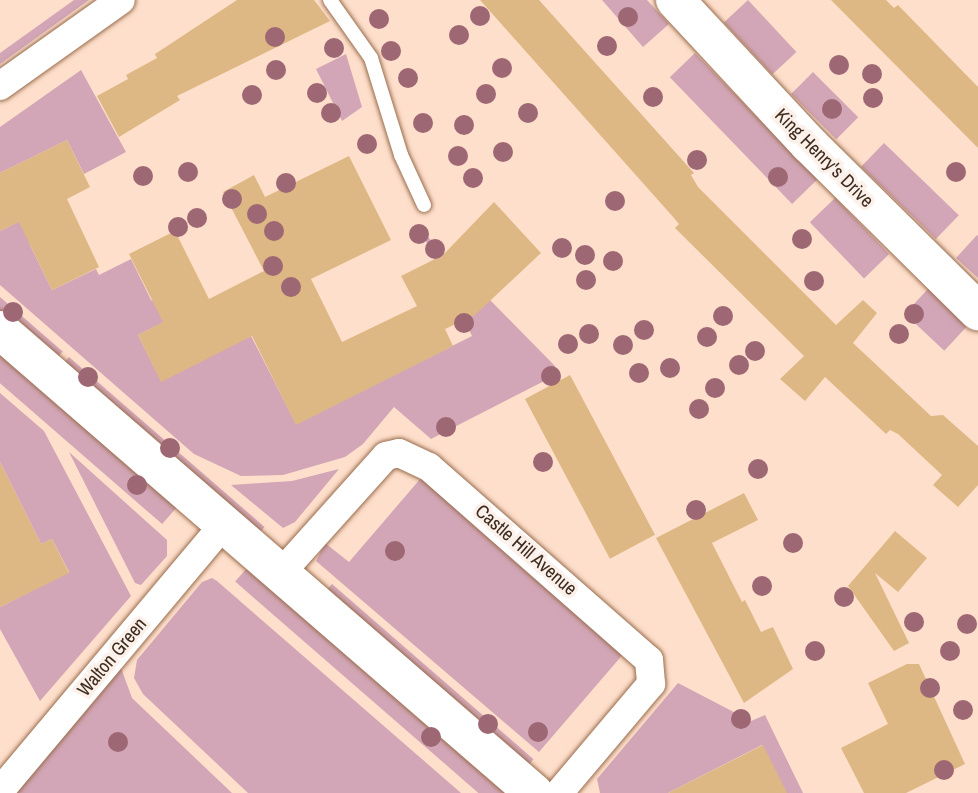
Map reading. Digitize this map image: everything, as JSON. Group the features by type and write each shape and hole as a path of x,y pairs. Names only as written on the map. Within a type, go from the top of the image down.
{"street":[{"path":"0,86 121,0"},
{"name":"King Henry's Drive","path":"675,0 809,144 978,312"},
{"path":"0,330 534,793"},
{"name":"Castle Hill Avenue","path":"281,573 386,456 399,453 429,467 649,660 651,684 559,793"},
{"name":"Walton Green","path":"0,791 225,523"}],"lane":[{"path":"330,0 371,58 399,150 424,205"}],"shaded area":[{"path":"74,0 89,0 0,64 0,53"},
{"path":"602,0 647,0 669,24 643,47"},
{"path":"748,0 796,52 772,74 724,23"},
{"path":"695,53 817,180 792,204 670,77"},
{"path":"346,54 362,107 342,121 316,69"},
{"path":"81,70 126,152 84,174 67,140 0,173 0,127"},
{"path":"813,72 858,117 836,139 791,94"},
{"path":"884,143 959,215 936,239 861,167"},
{"path":"835,198 889,254 864,278 810,222"},
{"path":"32,215 30,245 52,290 96,269 99,275 131,259 151,300 176,316 138,335 161,381 251,336 296,424 472,336 420,229 555,366 554,376 431,439 394,407 363,444 345,457 283,475 241,476 194,454 0,285 0,231"},
{"path":"978,236 978,278 956,258"},
{"path":"928,289 967,326 944,351 905,314"},
{"path":"0,297 63,351 56,359 0,310"},
{"path":"0,354 177,508 162,524 0,383"},
{"path":"69,357 264,527 259,533 64,363"},
{"path":"0,393 44,431 131,596 40,701 0,629 0,607 69,572 52,539 41,544 0,462"},
{"path":"69,452 167,540 167,556 141,585 135,583"},
{"path":"339,469 295,522 283,528 231,485 292,481"},
{"path":"421,478 625,652 539,752 316,561 325,543 349,562"},
{"path":"247,568 505,792 478,793 235,582"},
{"path":"212,578 461,793 248,793 143,694 134,678 137,660 202,582"},
{"path":"332,584 534,759 527,767 325,592"},
{"path":"120,665 132,698 232,793 12,793"},
{"path":"678,683 751,721 765,715 803,793 784,793 762,745 668,793 600,793 597,779"}],"building":[{"path":"237,0 314,0 330,21 177,96 180,100 119,137 97,96 128,79 126,75 157,58 155,54"},
{"path":"480,0 539,0 694,173 691,175 698,187 836,325 863,300 877,313 853,343 931,416 943,415 978,446 978,485 958,507 933,485 942,475 898,434 890,430 886,434 825,377 805,401 780,379 804,356 675,228 679,224 674,218"},
{"path":"831,0 886,0 894,8 898,5 978,87 978,148"},
{"path":"67,140 90,187 67,199 99,267 52,290 19,222 0,231 0,173"},
{"path":"349,156 391,240 311,279 342,342 417,306 401,276 443,255 494,202 541,253 475,315 445,329 453,346 296,425 252,336 161,382 138,335 163,322 129,254 175,231 209,299 264,271 223,192 254,175 265,197"},
{"path":"570,375 655,535 610,559 525,399"},
{"path":"0,462 41,544 52,539 69,573 0,607"},
{"path":"744,493 758,520 712,543 742,602 745,600 761,632 773,627 793,669 744,703 656,538"},
{"path":"895,531 927,558 898,592 875,573 909,643 894,651 848,586"},
{"path":"907,664 919,664 965,764 906,793 864,793 841,748 888,724 868,683"},
{"path":"763,745 787,793 668,793"}]}
